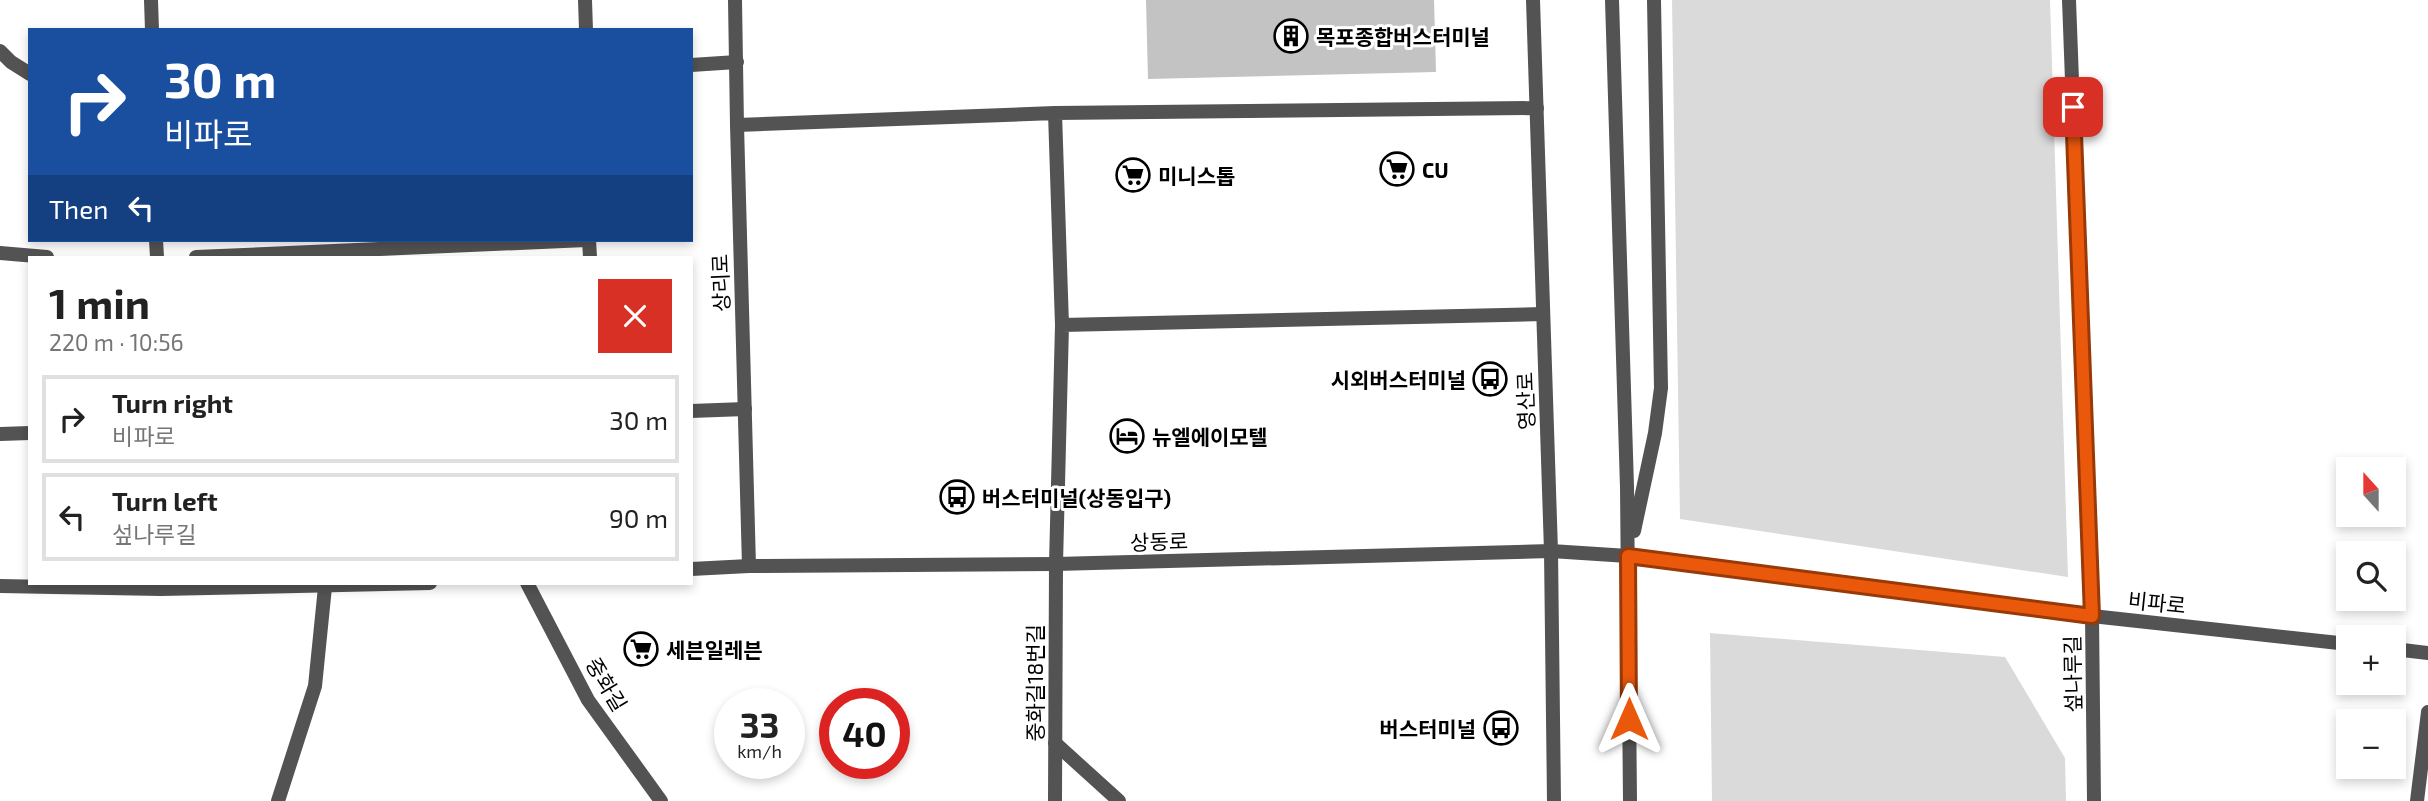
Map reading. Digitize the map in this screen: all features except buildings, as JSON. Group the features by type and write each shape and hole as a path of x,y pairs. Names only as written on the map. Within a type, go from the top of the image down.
{"street":[{"path":"151,0 152,28"},
{"path":"585,0 586,28"},
{"name":"상리로","path":"735,0 749,566"},
{"name":"영산로","path":"1533,0 1551,551 1554,801"},
{"path":"1612,0 1628,556 1630,801"},
{"path":"1628,556 1655,433 1661,388 1654,0"},
{"name":"섶나루길","path":"2070,0 2092,616 2094,801"},
{"path":"0,51 28,73"},
{"path":"693,65 737,62"},
{"path":"737,125 1055,113 1537,108"},
{"name":"중화길18번길","path":"1055,113 1062,326 1056,564 1055,801"},
{"path":"219,256 542,242"},
{"path":"0,253 35,256"},
{"path":"1062,326 1543,314"},
{"path":"693,411 745,409"},
{"path":"0,434 28,433"},
{"name":"상동로","path":"693,569 749,566 1056,564 1551,551 1628,556"},
{"name":"비파로","path":"1628,556 2092,616 2336,643"},
{"path":"0,586 378,585"},
{"name":"중화길","path":"528,585 588,700 661,801"},
{"path":"278,801 315,686 325,587"},
{"path":"2406,650 2428,653"},
{"path":"2417,801 2428,712"},
{"path":"1055,743 1119,801"}],"shaded area":[{"path":"1672,0 2050,0 2068,577 1680,519"},
{"path":"1710,633 2005,657 2065,758 2066,801 1712,801"}],"place":[{"name":"목포종합버스터미널","path":"1291,36"},
{"name":"CU","path":"1397,169"},
{"name":"미니스톱","path":"1133,175"},
{"name":"시외버스터미널","path":"1490,379"},
{"name":"뉴엘에이모텔","path":"1127,436"},
{"name":"버스터미널(상동입구)","path":"957,497"},
{"name":"세븐일레븐","path":"641,649"},
{"name":"버스터미널","path":"1501,728"}],"route":[{"path":"1629,719 1628,556 2092,616 2073,107"}]}
